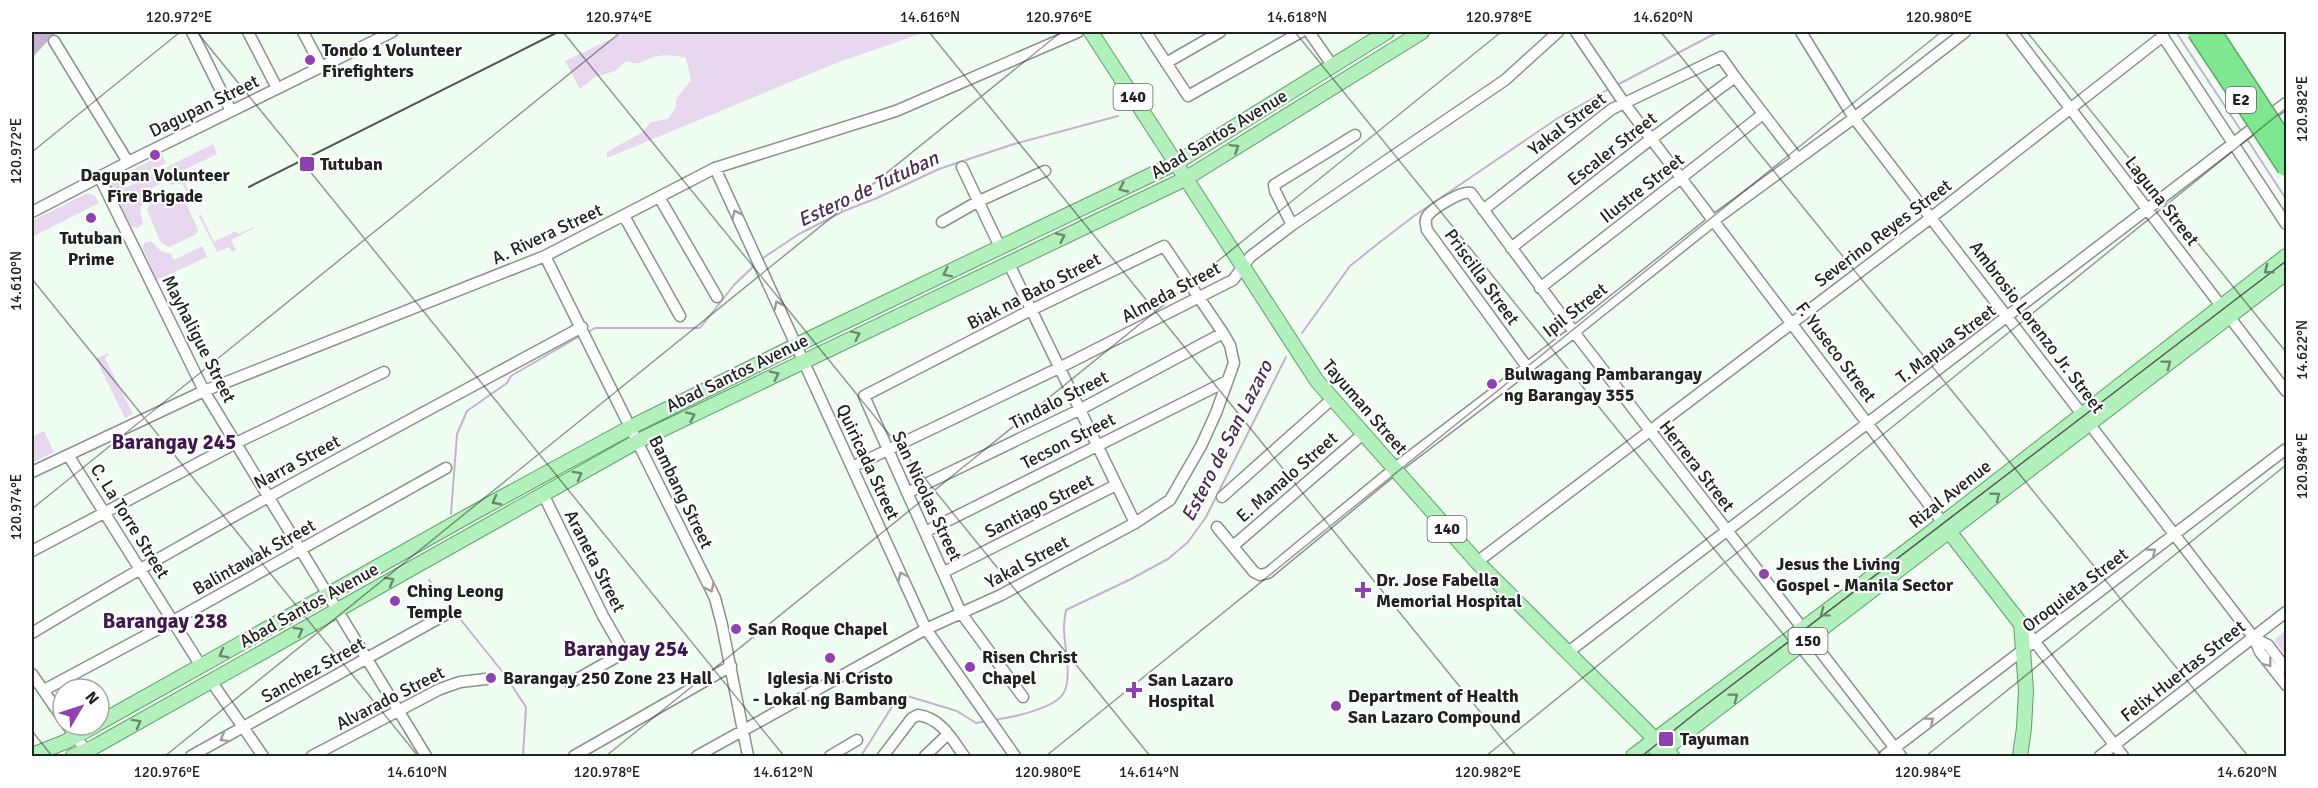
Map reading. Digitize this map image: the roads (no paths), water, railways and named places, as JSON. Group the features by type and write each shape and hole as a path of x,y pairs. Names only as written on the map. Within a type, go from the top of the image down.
{"highway":[{"name":"E2","path":"2196,32 2286,168"},
{"name":"E2","path":"2215,32 2286,143"}],"main road":[{"name":"Tayuman Street","path":"1092,32 1303,362 1332,399 1476,562 1655,740 1664,754"},
{"name":"Abad Santos Avenue","path":"111,717 631,427 796,345 1176,163 1387,32"},
{"name":"Abad Santos Avenue","path":"83,755 638,441 1185,179 1422,32"},
{"name":"Rizal Avenue","path":"1633,756 1806,634 1946,527 2226,311 2286,256"},
{"name":"Rizal Avenue","path":"2226,311 2286,273"},
{"name":"F. Yuseco Street","path":"1946,527 2021,624 2029,646"},
{"name":"Rizal Avenue","path":"1664,754 1806,634"},
{"path":"2019,756 2024,728 2029,646"},
{"name":"Abad Santos Avenue","path":"32,754 61,737"}],"street":[{"path":"192,32 231,111"},
{"path":"248,32 277,88"},
{"path":"303,32 321,66"},
{"name":"Dagupan Street","path":"32,212 392,32"},
{"name":"A. Rivera Street","path":"32,472 204,391 545,256 715,168 896,111 1078,32"},
{"path":"1146,32 1188,96 1301,32"},
{"path":"1166,63 1220,32"},
{"path":"1309,32 1332,65"},
{"name":"Almeda Street","path":"852,466 1059,368 1233,279 1250,257 1292,225 1505,80 1558,32"},
{"name":"F. Yuseco Street","path":"1576,32 1621,99 1946,527"},
{"name":"Ambrosio Lorenzo Jr. Street","path":"1801,32 1854,118 2254,638"},
{"name":"Ipil Street","path":"1217,526 1254,572 1260,575 1268,573 1394,469 1574,332 1713,221 1854,118 1965,32"},
{"name":"Laguna Street","path":"2012,32 2286,391"},
{"path":"2215,32 2286,137"},
{"path":"2162,34 2286,224"},
{"name":"Severino Reyes Street","path":"1476,562 1932,217 2071,110 2162,34"},
{"path":"54,41 128,162"},
{"name":"Yakal Street","path":"1483,210 1612,109 1621,99 1670,83 1721,57 1735,77"},
{"path":"1735,77 1798,159"},
{"name":"Escaler Street","path":"1511,248 1735,77"},
{"name":"T. Mapua Street","path":"1567,653 1867,423 2009,318 2286,103"},
{"name":"Ilustre Street","path":"1540,288 1763,114"},
{"path":"1292,225 1274,185 1355,135"},
{"path":"962,166 1000,247"},
{"name":"Quiricada Street","path":"715,168 926,629 1015,756"},
{"path":"942,222 977,202 1045,171"},
{"name":"Mayhaligue Street","path":"100,178 204,391 426,756"},
{"name":"Priscilla Street","path":"1471,193 1460,193 1428,214 1425,221 1427,230 1527,367"},
{"name":"Herrera Street","path":"1471,193 1540,288 1898,752"},
{"path":"659,197 717,297"},
{"path":"624,216 680,316"},
{"name":"Biak na Bato Street","path":"864,396 1031,310 1164,246 1199,298"},
{"name":"Bambang Street","path":"545,256 715,598 748,756"},
{"path":"1008,262 1136,523"},
{"name":"Yakal Street","path":"697,756 926,629 1001,595 1136,523 1170,500 1201,446 1234,363 1230,345 1199,298"},
{"name":"Narra Street","path":"32,633 140,568 269,496 584,332"},
{"name":"Tindalo Street","path":"907,493 1079,410 1223,333"},
{"path":"32,551 236,443 384,372"},
{"name":"Tecson Street","path":"926,532 1227,381"},
{"name":"San Nicolas Street","path":"864,396 961,613 1023,697"},
{"path":"1222,497 1332,399"},
{"name":"E. Manalo Street","path":"1233,546 1363,434"},
{"name":"Oroquieta Street","path":"1884,756 1898,752 2029,646 2286,449"},
{"name":"C. La Torre Street","path":"68,455 201,666"},
{"name":"Balintawak Street","path":"44,690 302,550 446,468"},
{"name":"Santiago Street","path":"944,572 1116,485"},
{"name":"Araneta Street","path":"543,494 603,616 622,649 620,656 570,683"},
{"name":"Sanchez Street","path":"191,756 450,612"},
{"name":"Felix Huertas Street","path":"2100,756 2286,612"},
{"path":"2254,638 2268,645 2286,669"},
{"path":"2254,638 2260,652 2286,686"},
{"path":"2029,646 2073,692 2123,756"},
{"path":"574,756 731,666"},
{"path":"32,674 51,701"},
{"name":"Alvarado Street","path":"312,756 440,689 460,682 486,679"},
{"path":"211,681 263,756"},
{"path":"883,756 912,718 918,715 934,721 948,734 963,756"},
{"path":"925,756 948,734"},
{"path":"74,737 83,755"},
{"path":"830,756 857,740"}],"waterway":[{"name":"Estero de San Lazaro","path":"1617,85 1718,32"},
{"path":"2176,32 2242,132"},
{"name":"Estero de San Lazaro","path":"1302,333 1350,266 1380,242 1414,216 1558,118 1609,89"},
{"name":"Estero de Tutuban","path":"760,260 799,234 844,211 939,169 1014,144 1118,116"},
{"path":"2247,139 2286,199"},
{"name":"Estero de Tutuban","path":"588,332 595,328 700,328 734,285 756,264"},
{"name":"Estero de Tutuban","path":"451,514 457,434 467,411 507,383 511,376 580,336"},
{"name":"Estero de San Lazaro","path":"993,720 1041,708 1063,694 1068,671 1064,629 1066,610 1168,559 1188,542 1206,517 1286,357"},
{"name":"Estero de Tutuban","path":"429,580 505,675 526,707 523,756"},
{"path":"861,756 895,702 904,695 957,711 976,723 987,721"}],"tram line":[{"path":"1642,756 2286,261"}],"railway":[{"path":"249,187 558,32"}],"place":[{"name":"Tondo 1 Volunteer Firefighters","path":"310,60"},
{"name":"Dagupan Volunteer Fire Brigade","path":"155,155"},
{"name":"Tutuban","path":"307,164"},
{"name":"Tutuban Prime","path":"91,218"},
{"name":"Bulwagang Pambarangay ng Barangay 355","path":"1492,384"},
{"name":"Jesus the Living Gospel - Manila Sector","path":"1764,574"},
{"name":"Dr. Jose Fabella Memorial Hospital","path":"1363,590"},
{"name":"Ching Leong Temple","path":"395,601"},
{"name":"San Roque Chapel","path":"736,629"},
{"name":"Iglesia Ni Cristo - Lokal ng Bambang","path":"830,658"},
{"name":"Risen Christ Chapel","path":"970,667"},
{"name":"Barangay 250 Zone 23 Hall","path":"491,678"},
{"name":"San Lazaro Hospital","path":"1134,690"},
{"name":"Department of Health San Lazaro Compound","path":"1336,706"},
{"name":"Tayuman","path":"1666,739"}],"district":[{"name":"Barangay 245","path":"174,442"},
{"name":"Barangay 238","path":"165,621"},
{"name":"Barangay 254","path":"626,649"}]}
